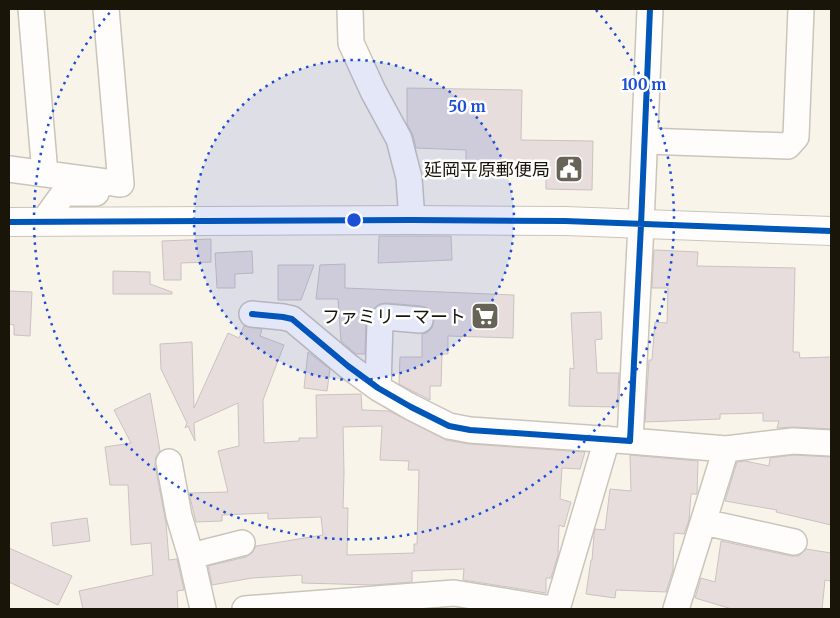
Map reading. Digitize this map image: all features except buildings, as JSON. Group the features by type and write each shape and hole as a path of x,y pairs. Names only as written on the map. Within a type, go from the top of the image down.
{"street":[{"path":"31,9 44,174"},
{"path":"106,9 121,184"},
{"path":"350,9 352,43 373,90 399,139 409,178 412,220"},
{"path":"557,609 618,440 641,225 650,9"},
{"path":"645,141 788,146 796,138 801,9"},
{"path":"9,169 121,184"},
{"path":"43,222 64,193 100,192 121,184"},
{"path":"9,222 565,221 831,231"},
{"path":"252,314 283,316 292,319 348,366 378,388 449,426 470,430 726,449 793,441 831,442"},
{"path":"378,388 380,322 385,316 420,320"},
{"path":"676,609 726,449"},
{"path":"169,462 179,516 191,556 203,609"},
{"path":"704,522 794,542"},
{"path":"191,556 242,543"},
{"path":"245,609 454,593 552,609"}],"cycle path":[{"path":"252,314 292,319 348,366 378,388 449,426 470,430 630,441 650,9"},
{"path":"9,222 565,221 831,231"}],"place":[{"name":"延岡平原郵便局","path":"569,169"},
{"name":"ファミリーマート","path":"485,316"}]}
